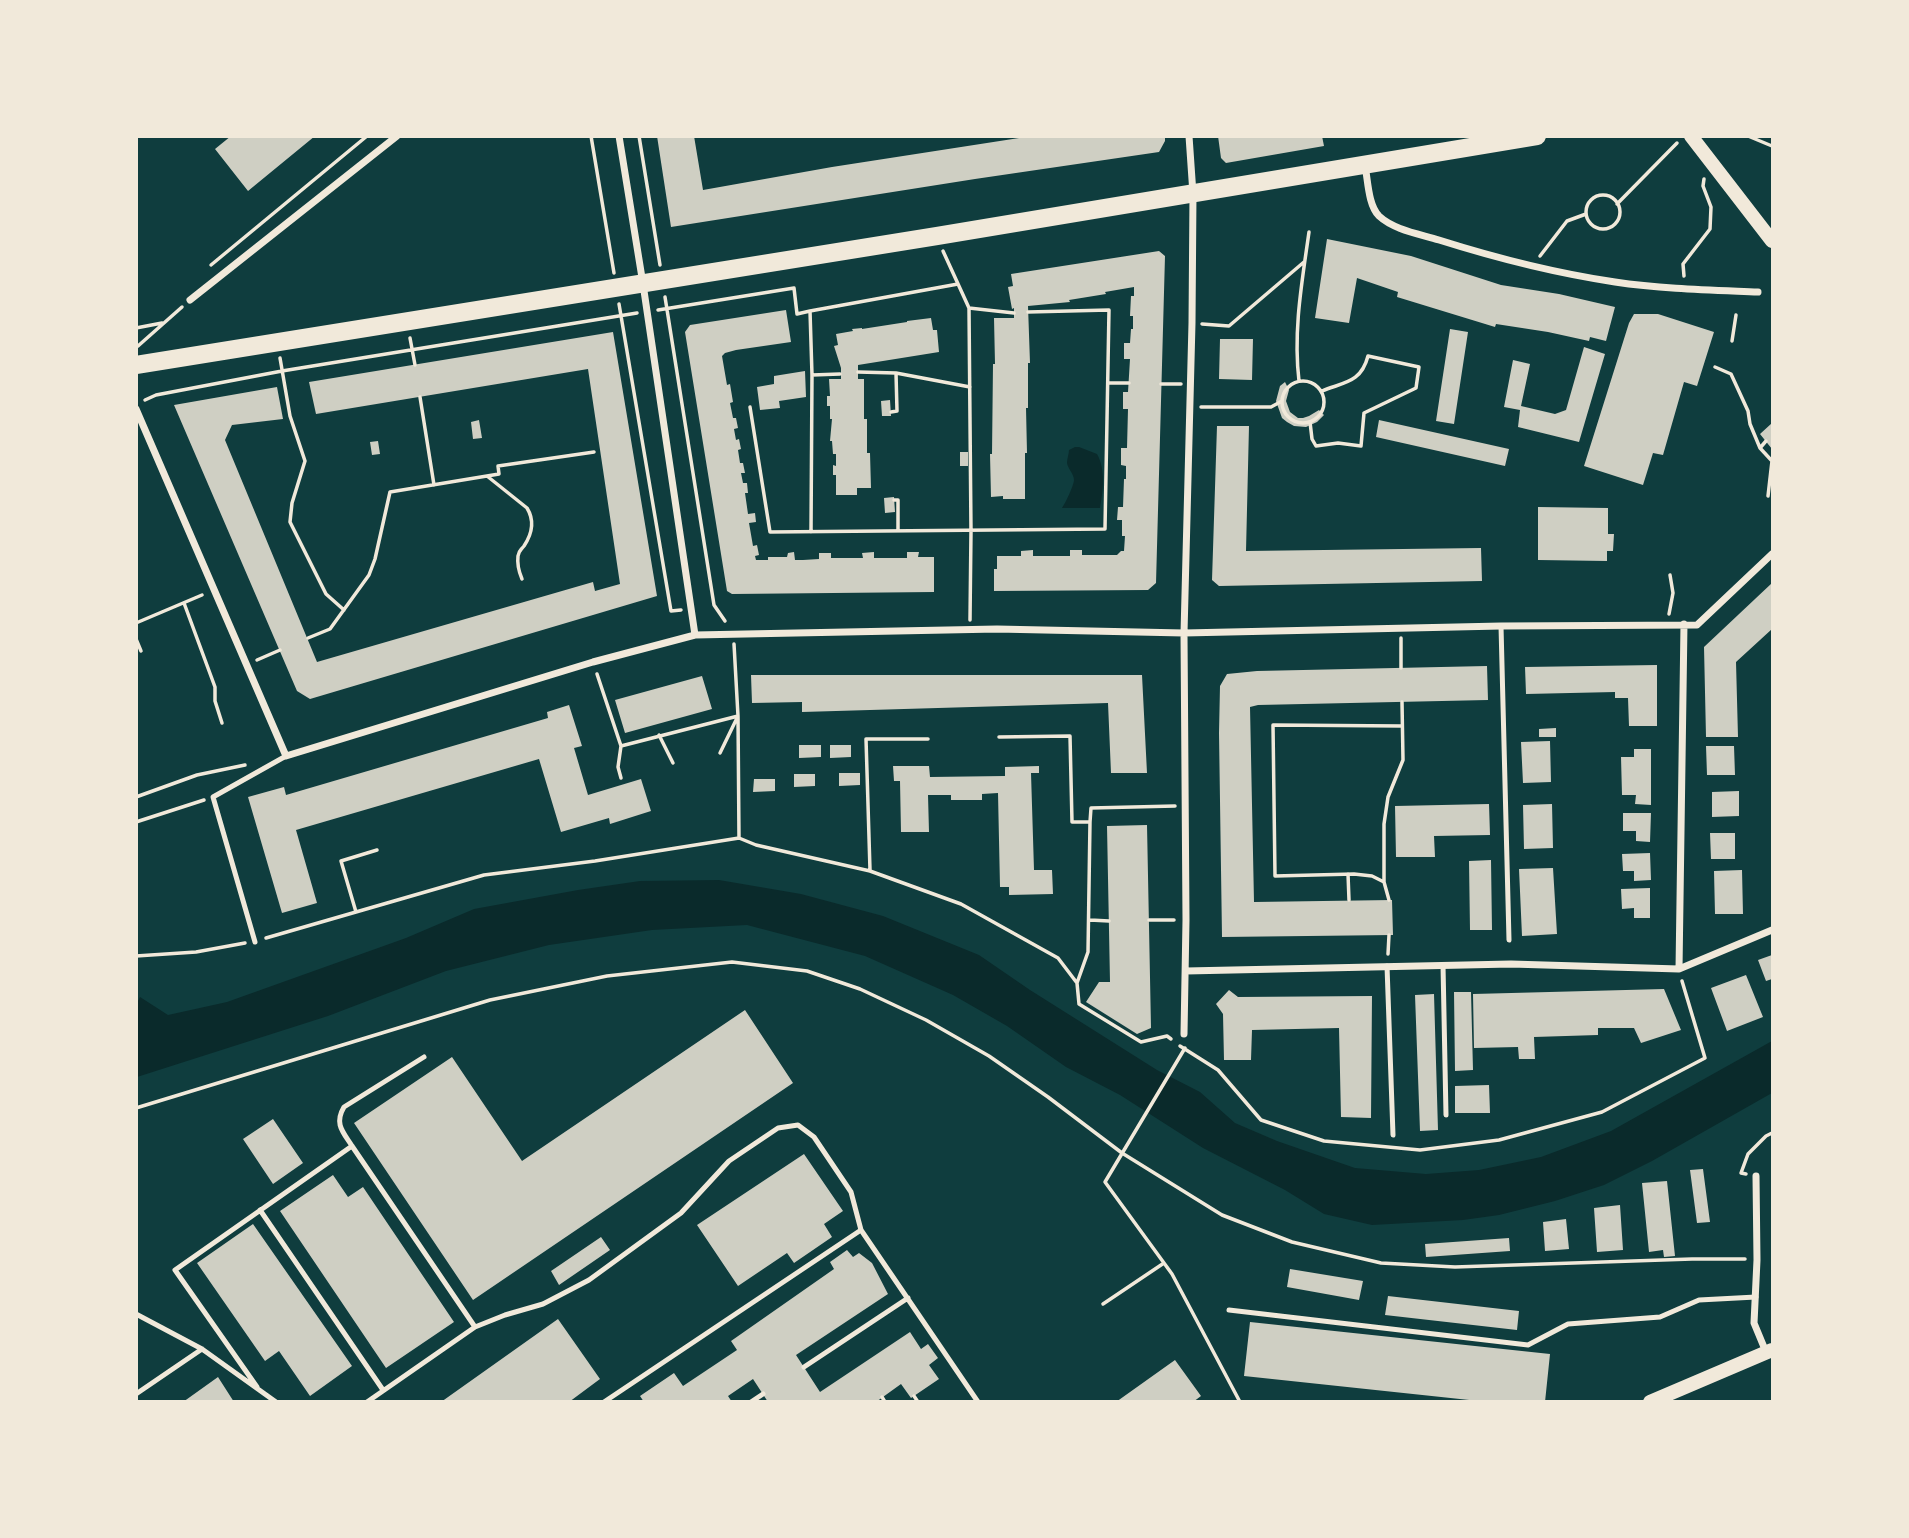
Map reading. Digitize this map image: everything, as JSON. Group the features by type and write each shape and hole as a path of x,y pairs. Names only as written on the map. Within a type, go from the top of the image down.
{"main road":[{"path":"136,365 663,281 1537,136"},
{"path":"1691,136 1773,241"},
{"path":"1650,1402 1770,1352"}],"street":[{"path":"190,300 397,136"},
{"path":"619,136 695,635"},
{"path":"1184,1034 1184,633 1193,194 1189,136"},
{"path":"1365,165 1371,198 1380,217 1412,232 1485,254 1615,282 1758,292"},
{"path":"136,409 286,756 593,662 695,635 969,630 1184,633 1697,625 1773,554"},
{"path":"1679,969 1684,624"},
{"path":"1186,971 1511,964 1679,969 1773,930"},
{"path":"1756,1176 1757,1260 1754,1323 1770,1352"}],"lane":[{"path":"1501,626 1509,940"},
{"path":"255,942 214,797 286,756"},
{"path":"1387,965 1393,1135"},
{"path":"1443,965 1446,1115"},
{"path":"424,1057 344,1107 339,1119 341,1128 352,1146 475,1327"},
{"path":"367,1402 475,1327 543,1304 589,1280 681,1213 729,1161 778,1128 798,1125 814,1137 851,1192 861,1230 978,1402"},
{"path":"257,1387 175,1270 352,1146"},
{"path":"260,1210 383,1390"},
{"path":"604,1402 861,1230"},
{"path":"1229,1310 1528,1345 1568,1324 1660,1317 1699,1300 1756,1297"},
{"path":"804,1367 908,1298"},
{"path":"136,1314 201,1349 276,1402"},
{"path":"136,1394 201,1349"},
{"path":"751,1402 763,1394"}],"path":[{"path":"201,273 367,136"},
{"path":"591,136 671,611 714,605"},
{"path":"639,136 714,605 733,634 738,716 739,838"},
{"path":"1617,204 1684,136"},
{"path":"1748,136 1773,146"},
{"path":"1684,288 1684,264 1710,229 1711,207 1703,179 1716,168"},
{"path":"1608,196 1619,209 1616,223 1607,229 1590,224 1586,214 1588,204 1596,197 1608,196"},
{"path":"1533,265 1567,221 1586,214"},
{"path":"1300,381 1297,359 1299,302 1309,232"},
{"path":"937,236 969,308 969,630"},
{"path":"1192,323 1229,326 1305,260"},
{"path":"136,403 156,395 282,371 793,288 797,314 958,284"},
{"path":"136,348 190,300"},
{"path":"969,308 1014,313"},
{"path":"750,407 770,532 1105,529 1110,310 1028,312"},
{"path":"810,312 811,532"},
{"path":"1732,341 1736,314"},
{"path":"136,328 165,322"},
{"path":"407,322 415,365"},
{"path":"278,341 289,416 305,461 292,503 290,522 326,594 344,610"},
{"path":"1310,422 1312,439 1316,446 1338,443 1361,446 1364,413 1416,388 1419,367 1368,356 1357,378 1322,391"},
{"path":"1715,367 1731,374 1748,411 1749,424 1760,448 1772,461 1768,496"},
{"path":"858,372 896,373 970,387"},
{"path":"891,412 897,411 896,373"},
{"path":"812,375 841,374"},
{"path":"1300,381 1314,383 1322,391 1325,401 1324,408 1316,419 1310,422 1297,422 1283,409 1283,394 1287,388 1300,381"},
{"path":"1108,383 1129,383"},
{"path":"1161,384 1190,385"},
{"path":"420,397 434,485"},
{"path":"1190,407 1271,407 1282,401"},
{"path":"1760,448 1766,441"},
{"path":"308,638 330,629 369,575 390,492 499,474 498,466 594,452"},
{"path":"487,476 527,508 531,515 530,534 518,556 523,579"},
{"path":"894,500 898,500 898,531"},
{"path":"1666,624 1673,593 1670,575"},
{"path":"136,623 213,590"},
{"path":"184,603 215,687 215,701 222,723"},
{"path":"1401,628 1401,668"},
{"path":"136,639 141,651"},
{"path":"246,665 280,650"},
{"path":"593,662 621,746 618,767 621,778"},
{"path":"1389,900 1384,882 1384,824 1388,797 1403,760 1402,702"},
{"path":"621,746 738,716"},
{"path":"720,752 738,716"},
{"path":"1384,882 1372,876 1348,874 1275,876 1273,725 1402,726"},
{"path":"659,735 673,763"},
{"path":"999,737 1069,736 1072,822 1090,822"},
{"path":"870,871 866,739 928,738"},
{"path":"136,797 197,775 248,764"},
{"path":"136,822 214,797"},
{"path":"1167,1036 1141,1042 1079,1004 1077,983 1088,952 1091,808 1184,806"},
{"path":"136,956 196,952 255,942 484,875 739,838 756,845 870,871 961,904 1058,958 1077,983"},
{"path":"356,912 341,861 377,850"},
{"path":"1348,874 1349,900"},
{"path":"1090,920 1109,921"},
{"path":"1149,920 1186,920"},
{"path":"1387,965 1389,935"},
{"path":"136,1108 490,1000 607,976 732,962 807,971 860,989 926,1020 989,1056 1122,1153 1222,1215 1292,1242 1381,1263 1455,1267 1692,1259 1757,1260"},
{"path":"1240,1402 1164,1263 1105,1182 1185,1050 1219,1070 1261,1120 1324,1141 1420,1150 1499,1140 1602,1112 1705,1058 1679,969"},
{"path":"1756,1176 1741,1173 1748,1154 1766,1136 1773,1133"},
{"path":"1103,1304 1164,1263"},
{"path":"914,1396 918,1402"}],"water":[{"path":"1075,447 1097,454 1100,460 1103,481 1100,508 1062,508 1074,482 1067,463 1069,450"},
{"path":"719,880 801,894 883,916 979,955 1157,1070 1200,1092 1235,1123 1277,1141 1355,1168 1426,1174 1479,1170 1541,1157 1611,1131 1772,1041 1772,1093 1604,1185 1499,1215 1463,1220 1372,1225 1324,1214 1285,1190 1203,1148 1120,1095 1066,1067 1007,1026 953,995 865,956 747,925 652,930 549,945 446,971 328,1016 137,1077 137,1003 140,997 168,1015 227,1002 406,938 474,909 640,881"}],"building":[{"path":"231,136 315,136 248,191 215,149"},
{"path":"657,136 694,136 703,190 1032,136 1165,136 1165,141 1159,152 671,227"},
{"path":"1218,136 1322,136 1324,146 1226,163 1221,158"},
{"path":"1327,239 1411,256 1501,285 1559,294 1615,307 1606,341 1590,337 1589,341 1496,324 1495,327 1397,297 1398,292 1357,278 1349,323 1315,318"},
{"path":"1159,251 1165,256 1156,583 1148,590 994,591 997,556 1021,556 1021,551 1033,550 1033,556 1070,556 1070,550 1082,550 1082,555 1117,555 1124,551 1125,536 1122,536 1122,520 1117,520 1118,507 1123,507 1126,479 1126,466 1121,465 1121,448 1127,448 1128,409 1123,409 1123,392 1128,392 1130,359 1124,359 1124,343 1130,343 1133,329 1133,316 1130,316 1134,287 1069,300 1070,302 1028,306 1030,363 1026,408 1025,499 1003,499 1003,496 991,497 994,318 1014,318 1008,287 1013,286 1011,274"},
{"path":"786,310 791,342 736,350 722,356 727,385 730,384 733,418 736,418 738,428 734,429 741,449 738,450 740,463 743,463 745,473 741,473 743,483 747,483 748,493 745,493 748,514 755,513 756,522 749,523 753,546 757,545 759,555 755,556 756,560 787,557 788,553 794,552 795,560 803,560 819,559 819,553 831,553 831,558 863,558 862,553 874,552 874,558 907,558 907,552 919,552 918,557 934,557 934,592 732,594 727,591 685,332 690,325"},
{"path":"1634,314 1658,314 1714,332 1697,386 1684,382 1663,455 1653,453 1643,485 1584,466"},
{"path":"931,318 933,330 937,330 939,352 858,365 858,379 864,379 864,419 867,419 871,488 857,488 857,495 836,495 833,465 836,466 836,454 833,454 830,441 832,419 830,406 827,406 827,396 830,396 829,379 841,379 841,368 834,346 838,345 836,334 853,331 852,329"},
{"path":"1450,329 1468,332 1454,424 1436,421"},
{"path":"613,332 657,596 310,699 297,691 174,405 277,387 283,419 232,425 225,440 317,662 593,582 595,591 620,584 588,369 316,414 309,382"},
{"path":"1220,339 1253,339 1252,380 1219,379"},
{"path":"1584,347 1605,354 1579,442 1518,427 1520,410 1504,407 1513,360 1530,364 1521,406 1555,414 1566,410"},
{"path":"805,371 806,397 779,401 780,408 760,410 757,387 774,384 774,376"},
{"path":"1285,382 1289,390 1286,401 1290,412 1303,418 1319,410 1324,415 1317,422 1306,427 1294,426 1282,418 1276,401 1280,386"},
{"path":"890,400 891,416 882,416 881,401"},
{"path":"479,420 482,438 473,439 471,422"},
{"path":"1379,420 1509,449 1505,466 1376,437"},
{"path":"1772,423 1772,449 1760,434"},
{"path":"1217,426 1249,426 1246,551 1481,548 1482,581 1219,586 1212,580"},
{"path":"378,441 380,454 372,455 370,442"},
{"path":"960,452 968,452 968,466 960,466"},
{"path":"894,497 895,512 885,513 884,498"},
{"path":"1538,507 1608,508 1608,534 1614,534 1613,551 1607,551 1607,561 1538,560"},
{"path":"1772,583 1772,629 1736,662 1738,737 1706,737 1704,647"},
{"path":"1657,665 1657,726 1629,726 1628,698 1615,698 1615,692 1526,694 1525,667"},
{"path":"1487,666 1488,700 1250,707 1254,902 1392,900 1393,935 1222,937 1219,733 1220,686 1227,674"},
{"path":"751,675 1142,675 1147,773 1111,773 1108,703 802,712 802,702 752,703"},
{"path":"702,676 712,709 625,733 615,700"},
{"path":"569,705 582,746 574,748 588,795 641,779 651,811 610,824 609,818 561,832 539,759 296,830 317,903 282,913 248,797 284,787 286,795 548,718 547,712"},
{"path":"1556,728 1556,737 1539,737 1539,729"},
{"path":"1550,741 1551,782 1523,783 1521,742"},
{"path":"799,745 821,745 821,757 799,758"},
{"path":"830,745 851,745 851,757 830,758"},
{"path":"1706,746 1734,746 1735,775 1707,775"},
{"path":"1634,749 1651,749 1651,805 1635,804 1636,795 1622,795 1621,757 1634,757"},
{"path":"893,766 929,766 930,777 1005,776 1005,767 1039,766 1039,773 1031,773 1034,870 1052,870 1053,894 1009,895 1009,887 1000,887 998,793 982,794 982,800 951,800 951,795 928,795 929,832 901,832 900,781 894,781"},
{"path":"839,773 860,773 860,785 839,786"},
{"path":"794,774 815,774 815,786 794,787"},
{"path":"754,779 775,779 775,791 753,792"},
{"path":"1739,791 1739,816 1712,817 1712,792"},
{"path":"1489,804 1490,835 1434,836 1435,857 1396,857 1395,806"},
{"path":"1552,804 1553,848 1524,849 1523,805"},
{"path":"1623,813 1651,813 1650,842 1636,841 1636,831 1623,831"},
{"path":"1147,825 1151,1028 1137,1034 1086,1002 1099,982 1110,982 1107,826"},
{"path":"1710,833 1735,833 1735,859 1711,859"},
{"path":"1650,853 1651,880 1634,881 1634,871 1623,871 1622,854"},
{"path":"1491,860 1492,930 1470,930 1469,861"},
{"path":"1553,868 1557,934 1522,936 1519,869"},
{"path":"1742,870 1743,914 1715,914 1714,871"},
{"path":"1650,888 1650,918 1634,918 1634,908 1622,909 1621,889"},
{"path":"1772,955 1772,979 1766,981 1758,960"},
{"path":"1746,975 1763,1017 1727,1031 1711,988"},
{"path":"1664,989 1681,1030 1641,1043 1634,1028 1598,1028 1598,1035 1534,1037 1535,1059 1519,1059 1518,1047 1474,1048 1473,994"},
{"path":"1229,990 1238,997 1372,996 1371,1118 1341,1117 1339,1028 1252,1030 1251,1060 1224,1060 1223,1014 1216,1004"},
{"path":"1454,992 1471,992 1473,1070 1455,1071"},
{"path":"1434,994 1438,1130 1420,1131 1415,995"},
{"path":"745,1010 793,1083 473,1300 354,1123 452,1057 522,1161"},
{"path":"1489,1085 1490,1113 1455,1113 1455,1086"},
{"path":"273,1119 303,1163 273,1184 243,1139"},
{"path":"804,1154 843,1211 824,1224 832,1237 794,1263 787,1253 738,1286 697,1225"},
{"path":"1703,1169 1710,1222 1697,1223 1690,1170"},
{"path":"333,1175 348,1197 363,1187 454,1322 386,1368 280,1211"},
{"path":"1667,1181 1675,1256 1664,1257 1663,1250 1649,1252 1642,1183"},
{"path":"1620,1205 1623,1250 1597,1252 1594,1208"},
{"path":"1566,1219 1569,1249 1545,1251 1543,1222"},
{"path":"253,1224 352,1366 310,1396 279,1351 265,1361 197,1263"},
{"path":"601,1237 610,1250 559,1285 551,1271"},
{"path":"1509,1238 1510,1251 1426,1257 1425,1244"},
{"path":"847,1250 853,1257 859,1253 872,1263 888,1294 796,1355 820,1392 910,1332 921,1349 928,1344 938,1358 929,1365 939,1379 911,1398 901,1384 876,1402 768,1402 753,1379 728,1396 732,1402 644,1402 640,1396 674,1373 683,1386 737,1350 731,1341 834,1269 830,1262"},
{"path":"1290,1269 1363,1281 1359,1300 1287,1287"},
{"path":"1388,1296 1519,1311 1517,1330 1385,1315"},
{"path":"558,1319 600,1379 569,1402 441,1402"},
{"path":"1250,1322 1550,1354 1545,1402 1488,1402 1244,1376"},
{"path":"1175,1360 1201,1396 1193,1402 1116,1402"},
{"path":"218,1377 234,1402 183,1402"}]}
